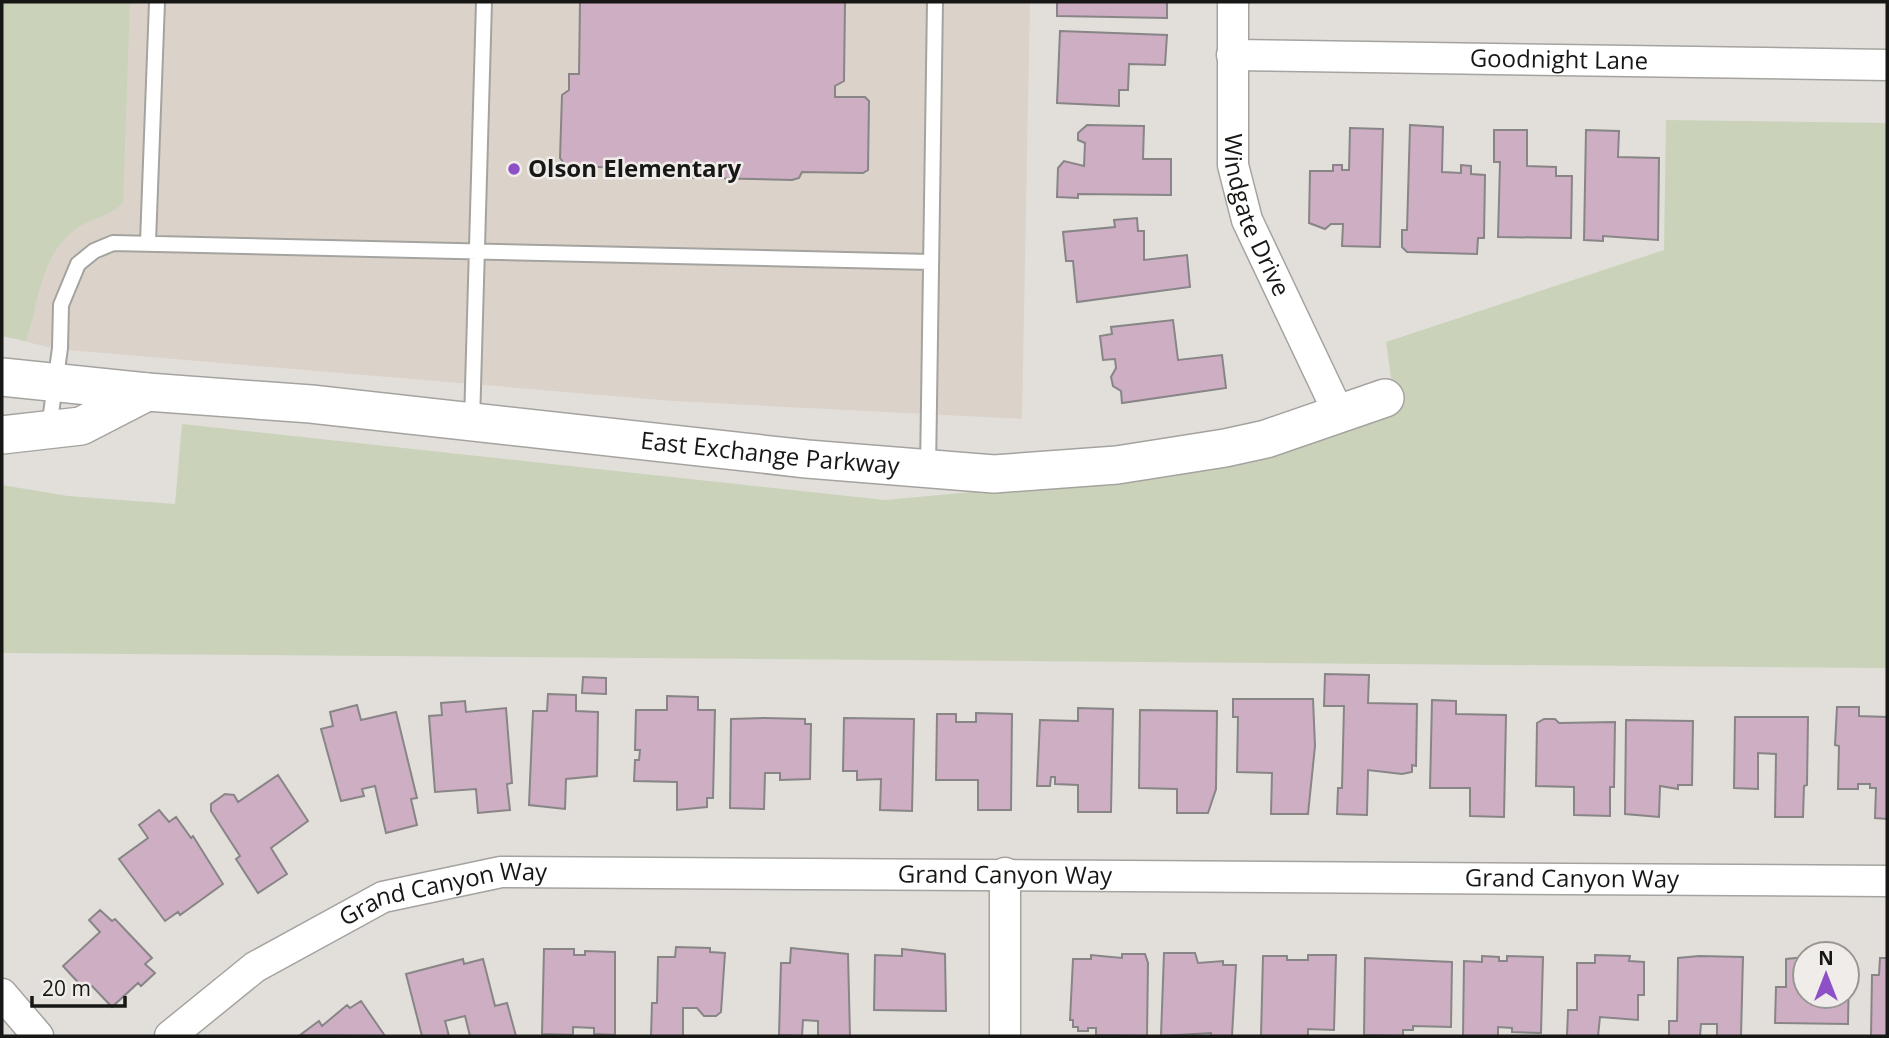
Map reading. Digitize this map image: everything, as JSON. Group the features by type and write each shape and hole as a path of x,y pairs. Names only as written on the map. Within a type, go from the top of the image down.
{"street":[{"name":"Windgate Drive","path":"1233,2 1233,165 1247,220 1339,414"},
{"name":"Goodnight Lane","path":"1232,55 1887,65"},
{"name":"East Exchange Parkway","path":"2,377 147,393 311,404 928,471 993,474 1117,466 1266,439 1385,398"},
{"path":"2,435 81,426 147,393"},
{"name":"Grand Canyon Way","path":"170,1036 256,967 383,897 501,872 1005,873 1887,881"},
{"path":"1005,873 1005,1036"},
{"path":"2,994 38,1036"}],"lane":[{"path":"148,242 157,2"},
{"path":"472,423 484,2"},
{"path":"928,471 935,2"},
{"path":"48,430 55,383 61,305 78,264 94,251 113,243 931,262"}],"shaded area":[{"name":"Olson Elementary","path":"2,2 1030,2 1022,419 672,401 56,349 2,336"}],"green space":[{"path":"2,2 130,2 123,203 112,212 78,228 61,243 46,269 26,341 2,336"},
{"path":"1666,120 1887,123 1887,668 2,653 2,485 68,496 175,504 182,424 885,500 1123,478 1396,413 1386,342 1664,250"}],"building":[{"path":"580,2 845,2 844,81 835,86 835,97 865,97 869,101 868,170 863,173 802,172 799,178 792,180 665,177 657,169 566,166 560,158 562,95 569,90 569,74 579,74"},
{"path":"1057,2 1167,2 1167,18 1057,16"},
{"path":"1060,31 1167,35 1165,65 1129,64 1128,90 1119,90 1119,106 1057,103"},
{"path":"1087,125 1144,126 1143,159 1171,159 1171,195 1078,194 1078,198 1057,197 1058,168 1064,161 1084,166 1085,143 1078,140 1078,133"},
{"path":"1410,125 1443,127 1442,172 1461,173 1461,165 1471,166 1471,174 1485,175 1484,238 1478,238 1477,254 1407,252 1402,247 1402,230 1407,230"},
{"path":"1350,128 1383,129 1380,247 1342,246 1343,224 1331,224 1325,229 1309,223 1310,171 1333,171 1333,165 1342,165 1342,170 1349,170"},
{"path":"1494,130 1527,130 1527,166 1556,167 1556,176 1572,176 1571,238 1498,237 1500,162 1494,162"},
{"path":"1586,130 1619,131 1618,157 1659,158 1658,240 1603,236 1603,241 1584,240"},
{"path":"1137,218 1138,231 1144,231 1144,260 1187,255 1190,287 1077,302 1073,261 1066,261 1063,232 1115,227 1114,220"},
{"path":"1173,320 1178,360 1222,355 1226,388 1122,403 1121,391 1113,386 1111,377 1116,368 1115,359 1103,360 1100,336 1112,334 1111,327"},
{"path":"1325,674 1369,675 1368,703 1417,704 1416,766 1412,765 1412,772 1402,774 1368,770 1367,815 1337,814 1338,788 1342,788 1344,706 1324,706"},
{"path":"583,677 606,678 606,694 582,693"},
{"path":"548,694 576,695 576,711 598,712 597,776 566,779 565,809 529,805 533,711 547,711"},
{"path":"667,696 698,697 698,710 715,710 713,798 707,798 707,807 677,810 677,782 634,781 635,760 639,760 640,750 635,750 636,710 667,710"},
{"path":"1233,699 1313,699 1315,746 1308,814 1271,814 1272,773 1237,772 1238,717 1233,717"},
{"path":"1432,700 1456,701 1456,714 1506,715 1504,817 1470,816 1470,788 1430,788"},
{"path":"465,701 466,712 506,708 512,783 507,784 510,810 478,813 476,789 435,792 429,716 442,715 441,703"},
{"path":"357,705 361,720 396,712 417,798 411,799 417,825 386,833 375,786 362,789 364,796 341,801 321,729 333,726 330,712"},
{"path":"1837,707 1859,707 1859,716 1887,717 1887,819 1875,818 1876,788 1870,788 1870,784 1858,784 1858,789 1838,789 1839,746 1835,745"},
{"path":"1078,708 1113,709 1111,812 1078,812 1078,785 1055,784 1055,777 1051,777 1050,786 1037,786 1040,720 1078,721"},
{"path":"1140,710 1217,711 1216,789 1208,813 1177,813 1177,789 1139,788"},
{"path":"976,713 1012,714 1011,810 978,810 978,780 936,780 937,714 956,714 956,722 976,722"},
{"path":"1735,717 1808,717 1807,785 1804,786 1803,817 1775,817 1776,754 1758,753 1758,789 1734,788"},
{"path":"844,718 914,719 912,811 880,810 881,779 857,780 857,771 843,771"},
{"path":"731,719 805,719 805,724 811,724 810,779 780,780 780,773 765,773 764,809 730,808"},
{"path":"1544,719 1555,719 1559,723 1615,722 1614,787 1610,787 1610,816 1574,815 1574,787 1536,786 1537,723"},
{"path":"1626,720 1693,721 1692,785 1678,785 1678,789 1660,786 1659,817 1625,814"},
{"path":"278,775 308,821 271,848 287,874 258,893 236,859 240,856 211,811 211,804 225,794 234,795 238,802"},
{"path":"159,810 169,822 176,817 191,838 193,836 223,884 180,915 178,912 165,921 119,859 148,838 139,825"},
{"path":"100,910 112,921 115,919 152,958 145,964 155,973 141,986 138,983 112,1007 92,986 86,991 63,966 100,932 89,920"},
{"path":"676,947 710,948 710,952 725,953 721,1012 716,1016 704,1016 697,1008 683,1008 683,1036 651,1036 652,1003 657,1003 658,957 675,957"},
{"path":"791,948 848,954 850,1036 818,1036 818,1021 803,1020 802,1036 779,1035 781,963 790,963"},
{"path":"544,949 574,949 574,955 585,955 585,951 615,952 615,1035 594,1034 594,1028 573,1027 573,1035 542,1034"},
{"path":"902,949 945,954 946,1011 874,1010 875,955 902,956"},
{"path":"1164,953 1195,953 1198,963 1223,961 1223,965 1236,965 1232,1036 1211,1036 1211,1033 1161,1036"},
{"path":"1122,954 1145,954 1148,963 1147,1036 1096,1035 1096,1028 1078,1031 1078,1027 1073,1027 1073,1020 1070,1020 1073,959 1091,959 1091,955 1122,958"},
{"path":"1308,955 1336,955 1334,1030 1308,1029 1308,1036 1261,1036 1263,956 1287,956 1287,960 1308,960"},
{"path":"1595,955 1630,956 1629,961 1644,962 1644,995 1638,995 1638,1020 1600,1017 1598,1036 1567,1036 1568,1010 1577,1010 1577,963 1595,963"},
{"path":"1482,956 1499,957 1499,961 1507,961 1507,956 1543,957 1541,1033 1512,1032 1512,1028 1498,1027 1498,1036 1463,1036 1464,961 1482,962"},
{"path":"1743,957 1741,1036 1717,1036 1717,1024 1701,1024 1700,1036 1669,1036 1669,1021 1677,1021 1678,958"},
{"path":"1365,958 1452,962 1451,1027 1413,1026 1413,1030 1403,1030 1403,1036 1364,1035"},
{"path":"1791,958 1791,1010 1848,1010 1848,1024 1775,1023 1776,987 1786,987 1786,959"},
{"path":"1880,958 1887,958 1887,1036 1871,1036 1872,975 1879,975"},
{"path":"463,959 464,964 483,959 495,1006 507,1003 516,1036 470,1036 465,1016 445,1021 449,1036 422,1036 406,974"},
{"path":"361,1001 385,1036 300,1035 319,1021 322,1026 347,1005 350,1008"}],"place":[{"name":"Olson Elementary","path":"514,169"}]}
